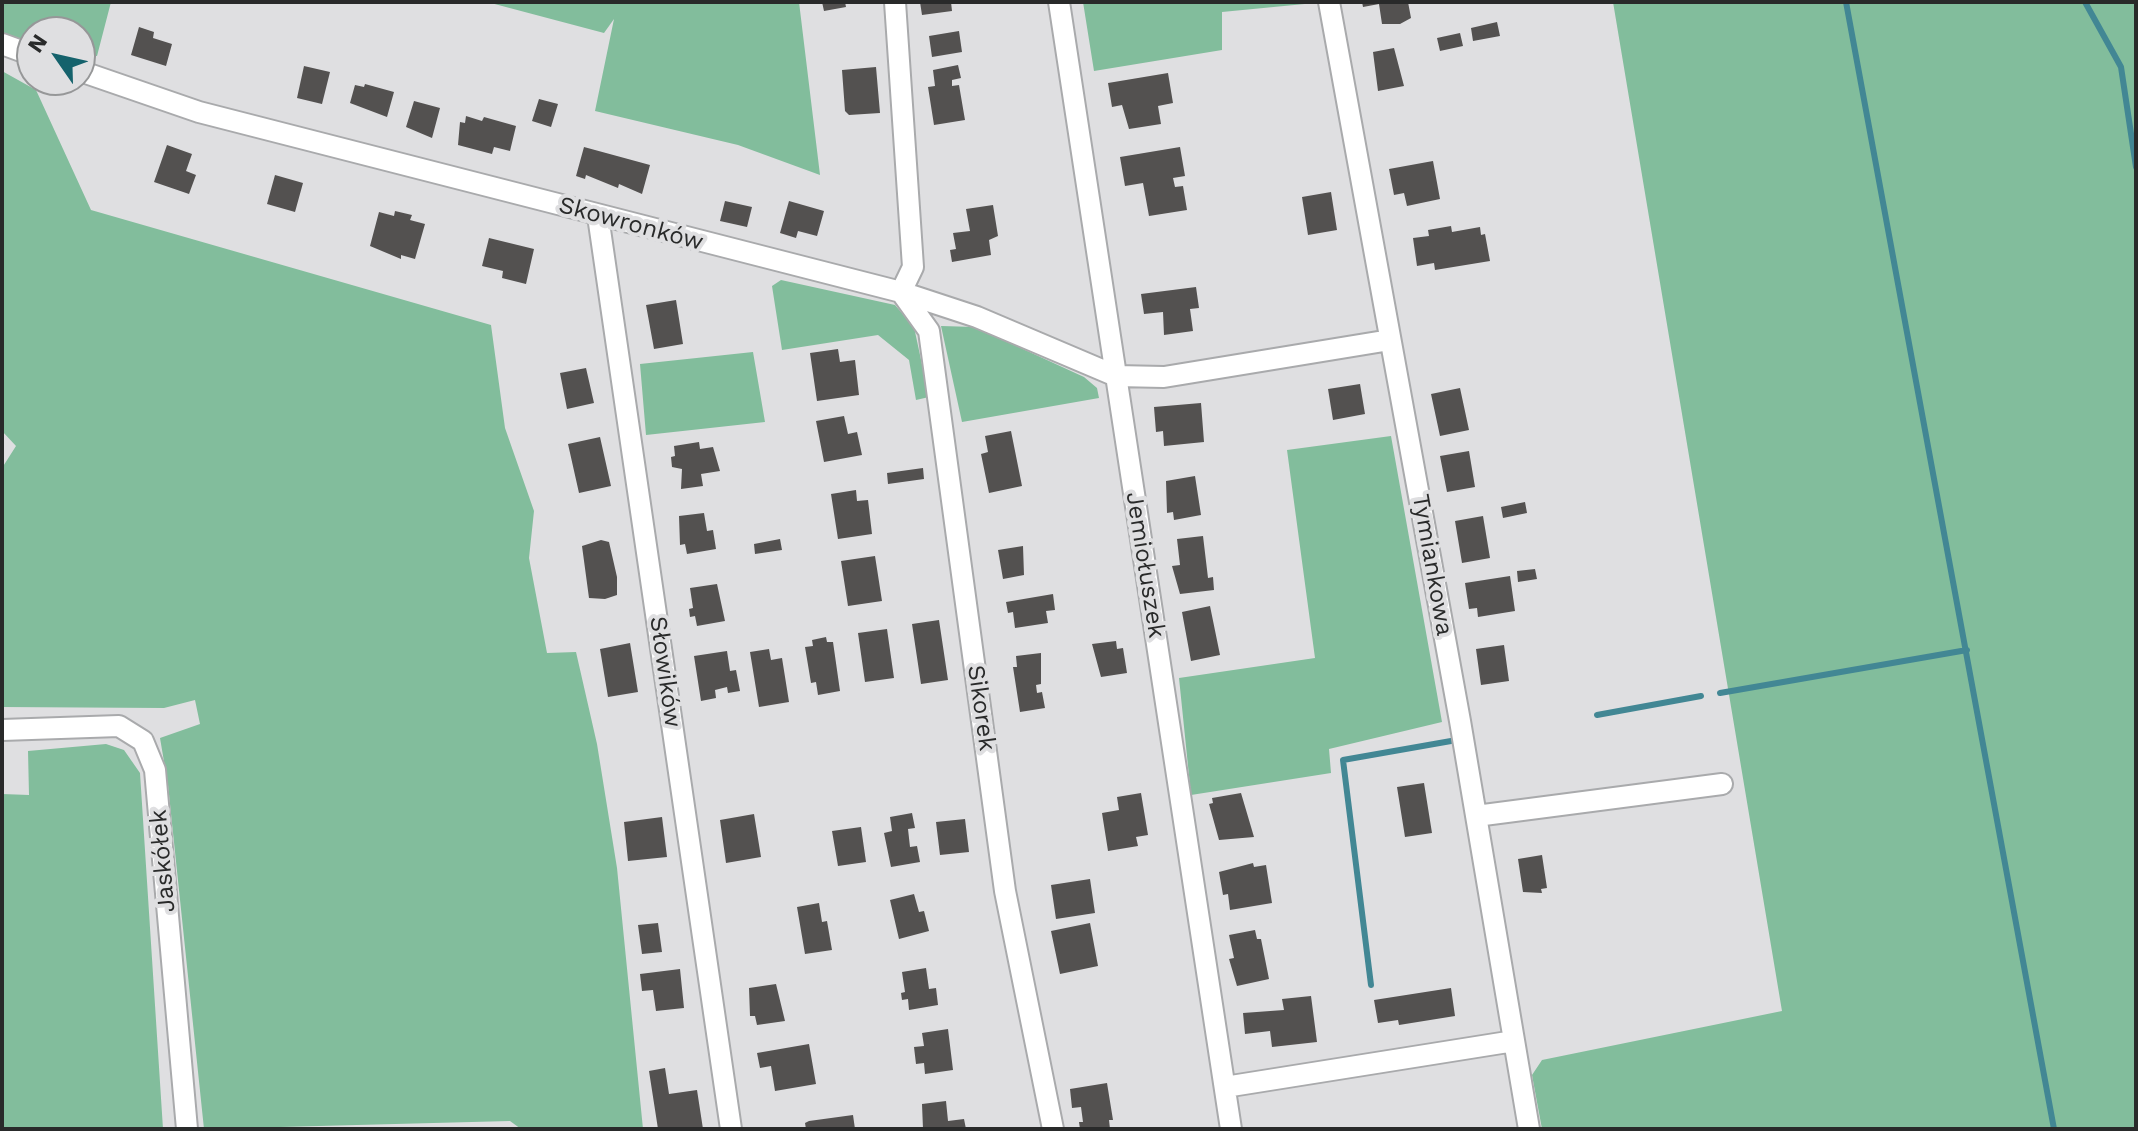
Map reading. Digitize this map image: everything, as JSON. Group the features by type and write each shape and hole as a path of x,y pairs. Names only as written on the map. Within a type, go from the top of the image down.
{"street":[{"path":"895,2 913,267 901,292"},
{"name":"Jemiołuszek","path":"1059,2 1231,1129"},
{"name":"Tymiankowa","path":"1329,2 1476,816 1529,1129"},
{"name":"Skowronków","path":"96,77 199,112 901,292 977,317 1116,376"},
{"name":"Słowików","path":"598,216 731,1129"},
{"name":"Sikorek","path":"901,292 929,331 1005,891 1053,1129"},
{"path":"1116,376 1164,377 1390,340"},
{"name":"Jaskółek","path":"2,730 119,726 143,741 155,770 187,1129"},
{"path":"1476,816 1722,784"},
{"path":"1225,1087 1514,1041"}],"green space":[{"path":"2,2 111,2 97,56 96,16 16,16 16,42 2,36"},
{"path":"487,2 799,2 820,175 738,145 595,111 614,19 604,33"},
{"path":"1083,2 1315,3 1222,12 1222,50 1094,71"},
{"path":"1613,2 2136,2 2136,1129 1542,1129 1532,1075 1542,1060 1782,1011"},
{"path":"2,71 16,79 16,96 39,96 91,210 491,325 505,428 534,511 529,558 547,653 576,652 597,744 617,868 643,1129 521,1129 510,1121 204,1129 168,785 160,738 200,724 195,700 164,708 2,707 2,468 16,446 2,431"},
{"path":"781,280 895,305 914,327 929,397 916,400 909,360 878,335 782,350 772,286"},
{"path":"941,326 975,327 1084,377 1097,388 1099,398 962,422"},
{"path":"753,352 765,422 646,435 640,364"},
{"path":"1391,436 1442,722 1329,749 1331,773 1191,795 1179,678 1315,658 1287,450"},
{"path":"106,744 124,750 140,773 163,1129 2,1129 2,794 29,795 28,751"}],"building":[{"path":"822,2 845,2 846,7 824,11"},
{"path":"920,2 951,2 952,11 922,15"},
{"path":"1362,2 1408,2 1411,18 1400,24 1382,24 1379,4 1363,7"},
{"path":"1497,22 1500,36 1473,41 1471,28"},
{"path":"139,27 154,32 153,38 172,44 166,66 131,55"},
{"path":"959,31 962,52 932,57 929,36"},
{"path":"1460,33 1463,46 1440,51 1437,38"},
{"path":"1394,48 1404,86 1378,91 1373,52"},
{"path":"958,65 961,78 952,80 952,86 959,85 965,120 934,125 928,87 935,86 933,70"},
{"path":"304,66 330,72 322,104 297,98"},
{"path":"876,67 880,113 849,115 845,111 842,70"},
{"path":"1168,73 1173,103 1158,106 1161,124 1129,129 1122,105 1112,107 1108,83"},
{"path":"365,84 394,92 387,117 350,103 355,85 364,87"},
{"path":"539,99 558,104 551,127 532,121"},
{"path":"414,101 440,108 432,138 406,127"},
{"path":"466,116 482,121 484,117 516,126 510,151 494,147 492,154 458,145 460,122 465,123"},
{"path":"167,145 192,154 186,171 196,175 189,194 154,182"},
{"path":"584,147 650,165 642,194 586,175 585,179 576,176"},
{"path":"1180,147 1185,176 1173,178 1175,187 1183,186 1187,210 1149,216 1143,183 1125,186 1120,157"},
{"path":"1433,161 1440,199 1407,206 1404,193 1394,195 1389,169"},
{"path":"275,175 303,183 295,212 267,204"},
{"path":"1331,192 1337,230 1308,235 1302,197"},
{"path":"725,201 752,207 747,227 720,221"},
{"path":"789,201 824,211 817,236 798,231 796,238 780,233"},
{"path":"993,205 998,236 989,240 991,255 952,262 950,250 956,249 953,233 970,231 966,209"},
{"path":"395,211 412,215 410,220 425,224 415,259 401,255 401,259 370,246 379,212 394,216"},
{"path":"1451,226 1452,232 1480,227 1481,235 1485,234 1490,261 1435,270 1434,263 1417,266 1413,238 1429,236 1428,230"},
{"path":"489,238 534,249 526,284 502,278 503,271 482,266"},
{"path":"1196,287 1199,308 1190,309 1193,331 1164,335 1163,312 1144,314 1141,294"},
{"path":"676,300 683,344 654,349 646,305"},
{"path":"838,349 840,362 855,360 859,395 817,401 810,353"},
{"path":"586,368 594,403 567,409 560,373"},
{"path":"1360,384 1365,414 1333,420 1328,389"},
{"path":"1460,388 1469,430 1440,436 1431,394"},
{"path":"1201,403 1204,442 1164,446 1163,431 1156,432 1154,407"},
{"path":"844,416 848,434 857,432 862,455 824,462 816,421"},
{"path":"1011,431 1022,486 989,493 981,454 988,452 985,436"},
{"path":"600,437 611,486 579,493 568,444"},
{"path":"699,442 700,449 713,447 720,471 701,474 703,486 681,489 682,469 672,467 674,446"},
{"path":"1469,451 1475,487 1447,492 1440,456"},
{"path":"923,468 924,479 888,484 887,473"},
{"path":"1195,476 1201,515 1174,520 1173,512 1167,513 1166,481"},
{"path":"856,490 857,501 868,500 872,534 838,539 831,494"},
{"path":"1525,502 1527,513 1503,518 1501,507"},
{"path":"704,513 707,531 713,530 716,549 687,554 685,544 680,545 679,516"},
{"path":"1483,516 1490,558 1462,563 1455,521"},
{"path":"1203,536 1208,578 1213,577 1214,590 1180,594 1172,566 1180,565 1177,539"},
{"path":"780,539 782,550 755,554 754,544"},
{"path":"601,540 609,542 617,577 617,595 605,599 589,598 582,546"},
{"path":"1023,546 1024,575 1003,579 998,550"},
{"path":"875,556 882,601 848,606 841,561"},
{"path":"1535,569 1537,579 1518,582 1517,571"},
{"path":"1510,576 1515,611 1478,617 1477,608 1469,609 1465,583"},
{"path":"717,584 725,621 697,626 695,616 690,617 689,609 693,608 690,588"},
{"path":"1053,594 1055,610 1046,611 1048,623 1015,628 1013,612 1008,613 1006,602"},
{"path":"1210,606 1220,655 1191,661 1182,612"},
{"path":"939,620 948,680 921,684 912,624"},
{"path":"887,629 894,678 865,682 858,633"},
{"path":"826,637 827,642 833,642 840,691 818,695 816,682 811,683 805,647 813,646 812,640"},
{"path":"1116,641 1117,649 1123,648 1127,673 1101,677 1092,644"},
{"path":"630,643 638,692 608,697 600,649"},
{"path":"1504,645 1509,681 1481,685 1476,649"},
{"path":"769,649 771,660 782,658 789,702 759,707 750,652"},
{"path":"727,651 730,671 736,670 740,691 728,693 727,687 715,690 716,698 701,701 694,656"},
{"path":"1041,653 1041,684 1036,685 1037,693 1042,692 1045,708 1020,712 1013,667 1017,667 1016,656"},
{"path":"1424,783 1432,833 1405,837 1397,787"},
{"path":"1141,793 1148,835 1136,837 1138,846 1108,851 1102,813 1119,810 1117,797"},
{"path":"1241,793 1254,837 1219,840 1209,804 1213,803 1212,798"},
{"path":"912,813 915,828 908,829 910,847 917,846 920,862 891,867 884,833 892,831 890,817"},
{"path":"754,814 761,857 726,863 720,820"},
{"path":"662,817 667,857 628,861 624,822"},
{"path":"965,819 969,852 940,855 936,822"},
{"path":"861,827 866,862 838,866 832,831"},
{"path":"1542,855 1547,888 1541,889 1542,893 1523,892 1518,859"},
{"path":"1253,863 1254,867 1266,865 1272,903 1230,910 1228,894 1223,895 1219,872"},
{"path":"1090,879 1095,913 1056,919 1051,885"},
{"path":"914,894 919,912 924,911 929,931 899,939 890,900"},
{"path":"819,903 822,922 827,921 832,950 805,954 797,907"},
{"path":"658,923 662,952 642,954 638,925"},
{"path":"1090,923 1098,966 1060,974 1051,931"},
{"path":"1255,930 1257,939 1261,939 1269,979 1237,986 1229,959 1234,958 1229,935"},
{"path":"926,968 929,989 936,988 938,1005 909,1010 908,999 902,1000 901,993 905,992 902,972"},
{"path":"680,969 684,1008 656,1011 653,990 642,991 640,974"},
{"path":"776,984 785,1021 757,1025 755,1016 750,1016 749,988"},
{"path":"1451,988 1455,1016 1399,1025 1398,1020 1378,1023 1374,1000"},
{"path":"1311,996 1317,1042 1272,1047 1270,1031 1245,1034 1243,1013 1284,1010 1282,999"},
{"path":"948,1029 953,1070 925,1074 924,1063 916,1064 914,1047 924,1046 922,1033"},
{"path":"809,1044 816,1084 775,1091 771,1066 760,1068 757,1053"},
{"path":"665,1068 669,1094 697,1090 703,1129 658,1129 649,1071"},
{"path":"1107,1083 1113,1120 1109,1120 1110,1129 1080,1129 1079,1122 1083,1122 1081,1107 1072,1108 1070,1089"},
{"path":"946,1101 948,1121 964,1119 966,1129 923,1129 922,1104"},
{"path":"853,1115 855,1129 806,1129 805,1123 809,1121"}],"waterway":[{"path":"1846,2 2054,1129"},
{"path":"2085,2 2121,67 2136,167"},
{"path":"1720,693 1967,650"},
{"path":"1597,715 1701,696"},
{"path":"1371,985 1343,760 1451,741"}]}
